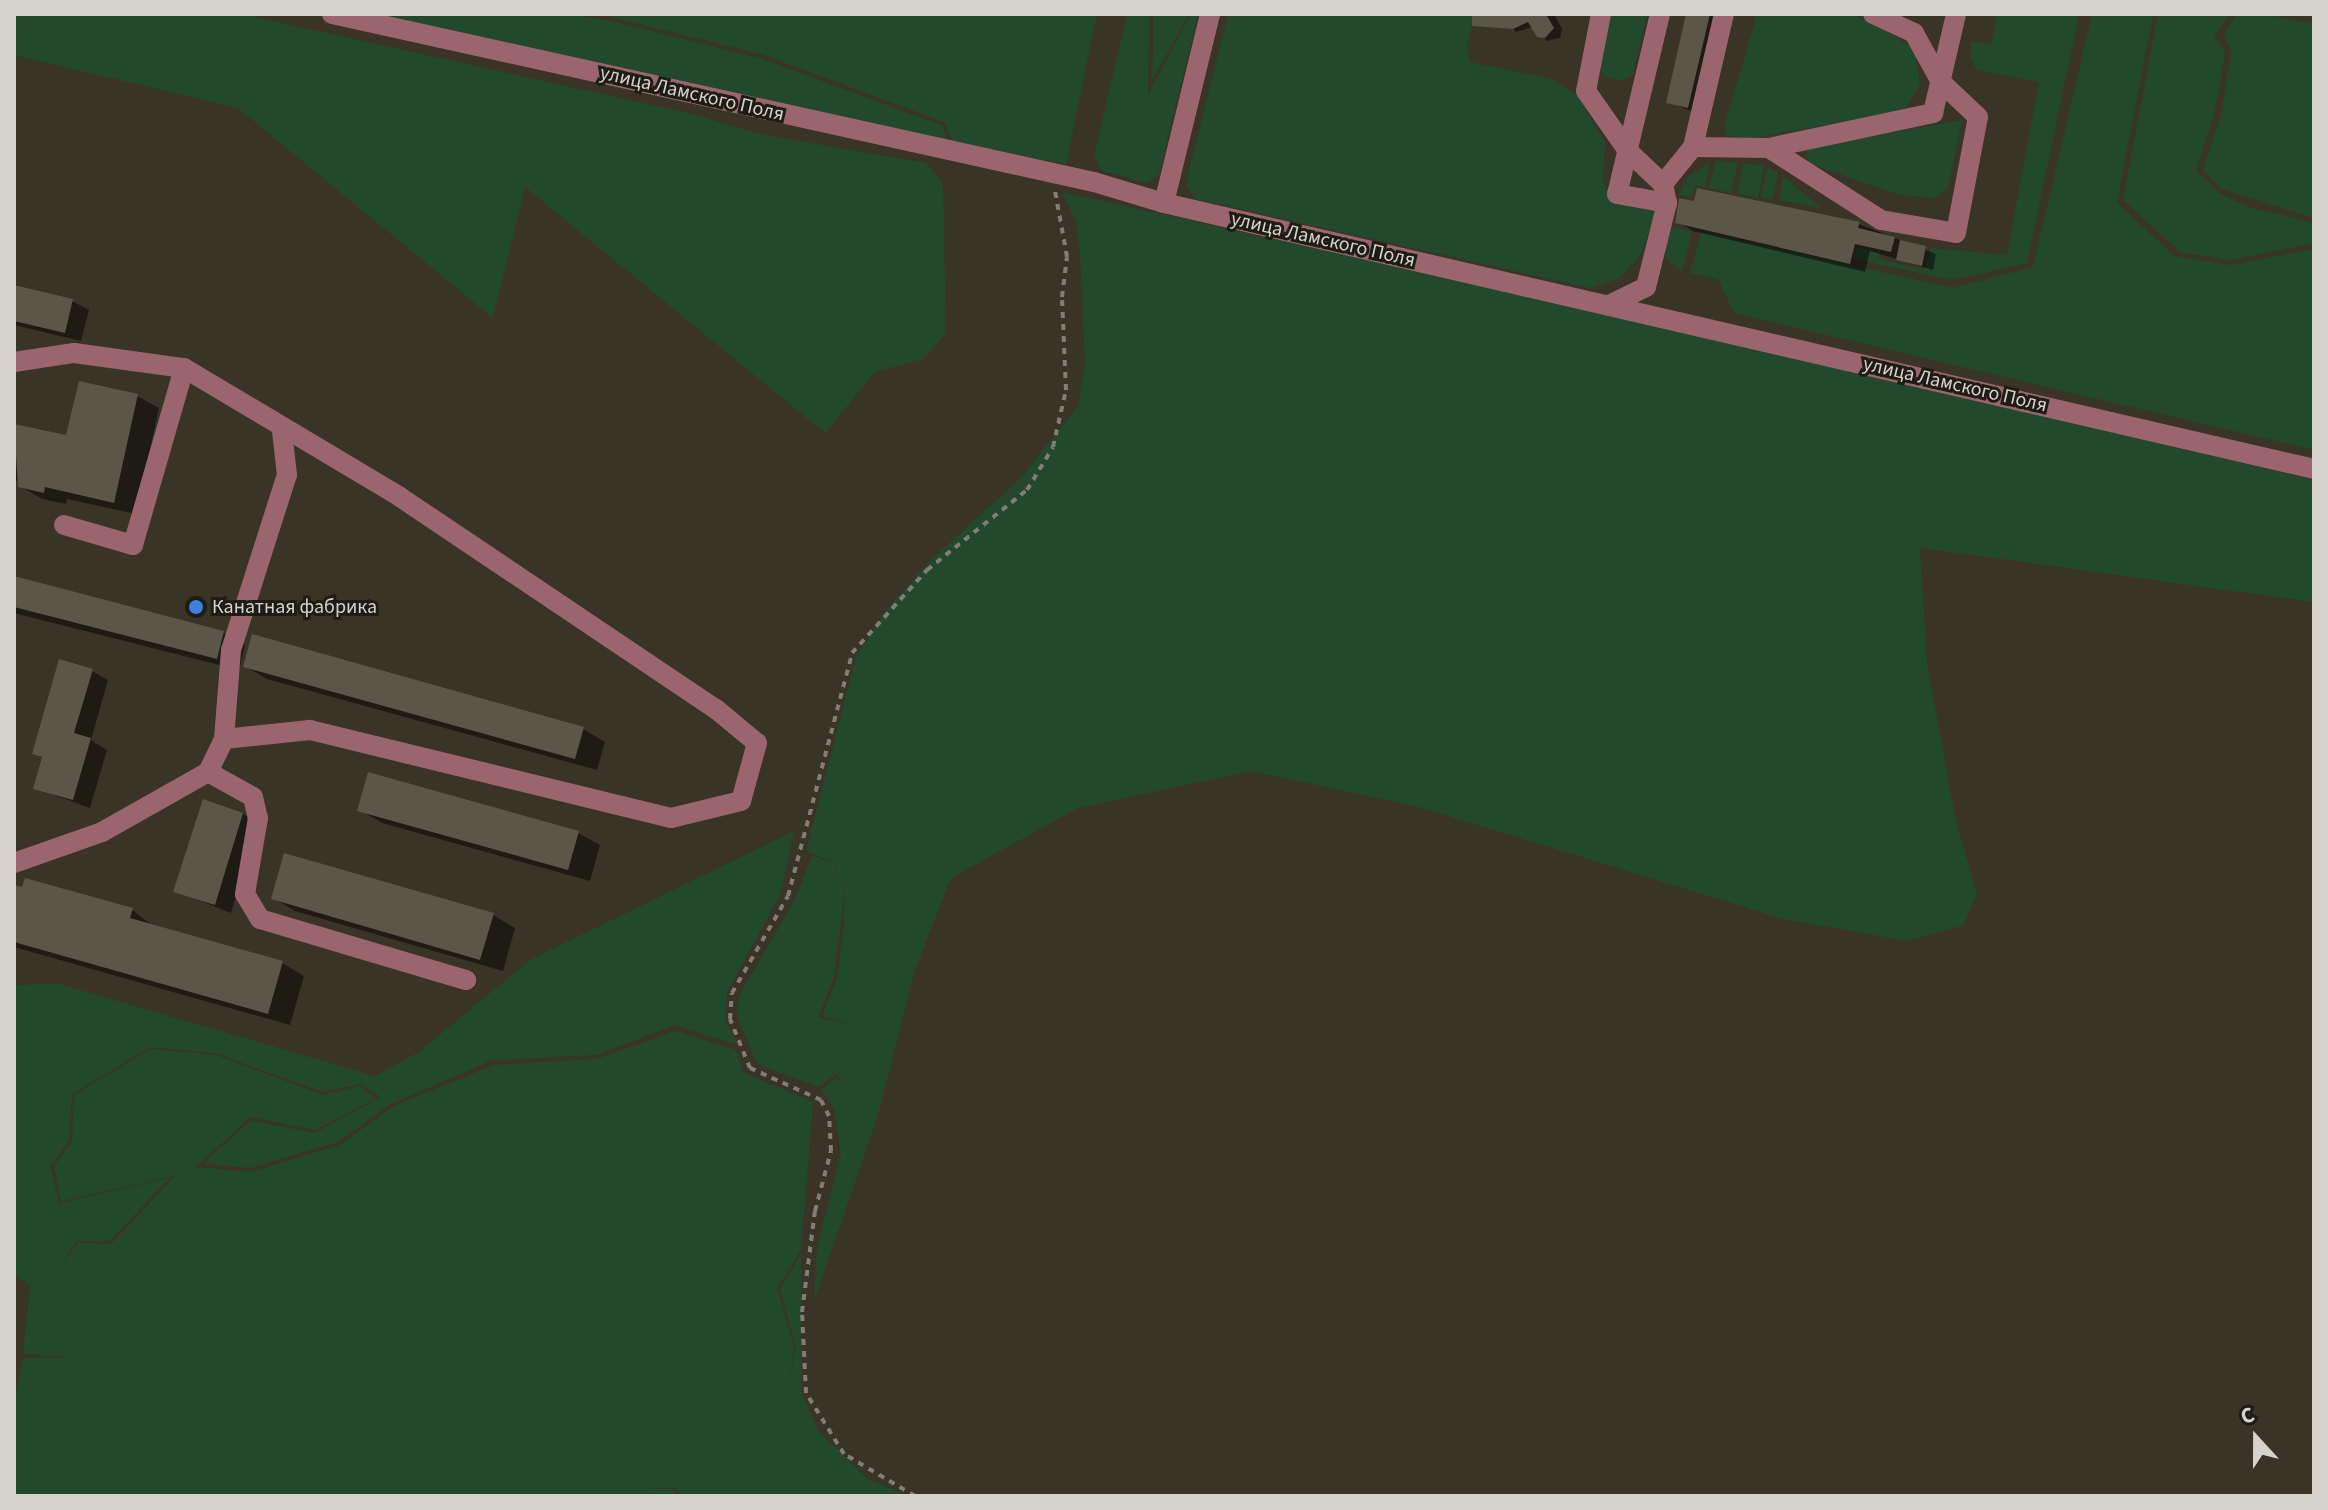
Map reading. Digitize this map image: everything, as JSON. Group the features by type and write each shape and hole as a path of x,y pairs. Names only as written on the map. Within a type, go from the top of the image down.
{"street":[{"name":"улица Ламского Поля","path":"332,14 1051,173 1164,203 2314,469"},
{"path":"1164,203 1210,14"},
{"path":"1601,14 1586,91 1628,151 1665,194"},
{"path":"1660,14 1617,194 1665,194"},
{"path":"1609,305 1646,287 1665,194 1693,147 1724,14"},
{"path":"1769,148 1881,220 1956,233 1978,117 1941,82 1914,33 1873,14"},
{"path":"1693,147 1769,148 1933,113 1956,14"},
{"path":"14,362 74,353 184,368 282,431 400,497 716,709 757,743 741,801 671,818 310,730 224,739"},
{"path":"64,525 133,545 184,368"},
{"path":"14,863 102,832 208,772 224,739 231,650 287,475 282,431"},
{"path":"208,772 253,797 258,818 245,894 260,919 466,980"}],"path":[{"path":"915,1496 844,1454 806,1393 802,1312 815,1211 831,1151 829,1116 821,1100 750,1068 730,1019 732,993 788,896 852,653 927,570 1027,490 1053,447 1066,390 1062,297 1067,257 1051,173"}],"green space":[{"path":"14,14 241,14 688,113 759,134 926,163 943,183 946,334 923,359 875,372 825,433 525,187 493,318 238,108 14,55"},
{"path":"372,14 567,14 616,22 762,59 941,125 949,142"},
{"path":"599,14 1097,14 1066,164 953,142 944,122 764,55"},
{"path":"1127,14 1149,14 1148,95 1191,14 1198,14 1159,175 1147,183 1103,171 1094,156"},
{"path":"1153,14 1189,14 1151,83 1153,51"},
{"path":"1228,14 1475,14 1467,46 1470,62 1551,79 1577,96 1605,142 1603,180 1609,194 1656,209 1642,253 1620,278 1590,288 1195,199 1187,187 1188,174"},
{"path":"1609,14 1647,14 1633,75 1621,81 1604,77 1598,64"},
{"path":"1757,14 1849,14 1873,22 1915,50 1920,84 1906,108 1894,113 1745,139 1726,135 1724,127"},
{"path":"1997,14 2079,14 2027,263 1952,280 1855,259 1857,247 1879,253 1879,259 1925,270 1930,248 2007,255 2039,82 1977,70 1971,59 1971,42 1991,44"},
{"path":"2092,14 2153,14 2117,203 2175,256 2230,265 2314,249 2314,450 1734,313 1718,279 1690,273 1701,232 1953,288 2033,267"},
{"path":"2158,14 2231,14 2214,37 2225,52 2215,111 2196,171 2219,193 2248,207 2314,223 2314,243 2230,260 2180,252 2123,200"},
{"path":"2263,14 2314,24 2314,218 2222,189 2203,170 2222,111 2231,52 2224,35 2235,17"},
{"path":"1962,120 1948,188 1935,198 1900,195 1808,163 1806,150 1817,146"},
{"path":"1716,161 1738,163 1731,193 1709,188"},
{"path":"1710,162 1705,188 1696,185 1692,197 1679,195 1690,175"},
{"path":"1744,163 1764,166 1758,198 1737,193"},
{"path":"1767,168 1778,172 1773,199 1761,197"},
{"path":"1783,176 1821,208 1779,200"},
{"path":"1062,192 1632,319 2314,480 2314,602 1920,548 1927,663 1956,822 1977,893 1964,925 1908,941 1783,919 1419,807 1251,771 1078,808 951,878 915,970 879,1112 814,1302 817,1248 841,1154 834,1108 821,1090 837,1078 844,1083 836,1074 819,1087 757,1064 737,1016 739,996 795,899 812,856 835,863 833,880 836,863 806,851 856,657 886,610 930,561 1021,478 1078,406 1085,362 1076,221","holes":["845,887 837,979 822,1016 852,1024 818,1018 834,978"]},
{"path":"1668,226 1692,232 1682,272 1665,258"},
{"path":"794,831 780,895 727,992 726,1021 738,1045 675,1025 596,1055 492,1060 389,1105 338,1142 250,1168 202,1164 251,1121 315,1133 381,1097 361,1084 322,1092 216,1053 150,1047 72,1094 69,1141 50,1167 59,1203 170,1178 109,1241 77,1241 53,1276 78,1243 111,1244 175,1176 61,1201 54,1166 72,1142 74,1095 151,1049 216,1055 323,1095 360,1086 376,1098 315,1130 250,1117 196,1167 251,1172 340,1145 394,1106 494,1065 597,1059 676,1031 736,1050 743,1072 813,1102 801,1250 777,1288 794,1348 789,1381 796,1348 780,1289 801,1254 802,1394 818,1431 868,1479 908,1496 680,1496 676,1487 650,1489 674,1489 678,1496 14,1496 14,1402 23,1358 75,1357 23,1354 30,1285 14,1276 14,985 59,984 375,1076 419,1052 530,960"}],"building":[{"path":"1472,14 1546,14 1554,28 1545,38 1537,37 1528,22 1513,29 1472,26"},
{"path":"1686,14 1710,14 1688,108 1666,103"},
{"path":"1697,188 1860,222 1858,228 1895,237 1891,252 1855,244 1850,264 1675,223 1679,198 1694,201"},
{"path":"1900,240 1926,246 1922,266 1896,260"},
{"path":"14,285 73,299 65,333 14,321"},
{"path":"79,381 138,394 114,503 45,487 44,493 18,487 14,424 66,435"},
{"path":"14,576 224,631 217,659 14,607"},
{"path":"252,634 584,727 575,759 243,667"},
{"path":"59,659 93,669 74,733 91,738 73,800 33,789 42,757 32,754"},
{"path":"368,772 579,831 568,870 357,811"},
{"path":"203,799 243,813 215,905 173,892"},
{"path":"284,853 494,913 480,960 271,899"},
{"path":"25,878 133,908 130,918 283,961 268,1014 14,942 14,885 22,887"}],"place":[{"name":"Канатная фабрика","path":"196,607"}]}
